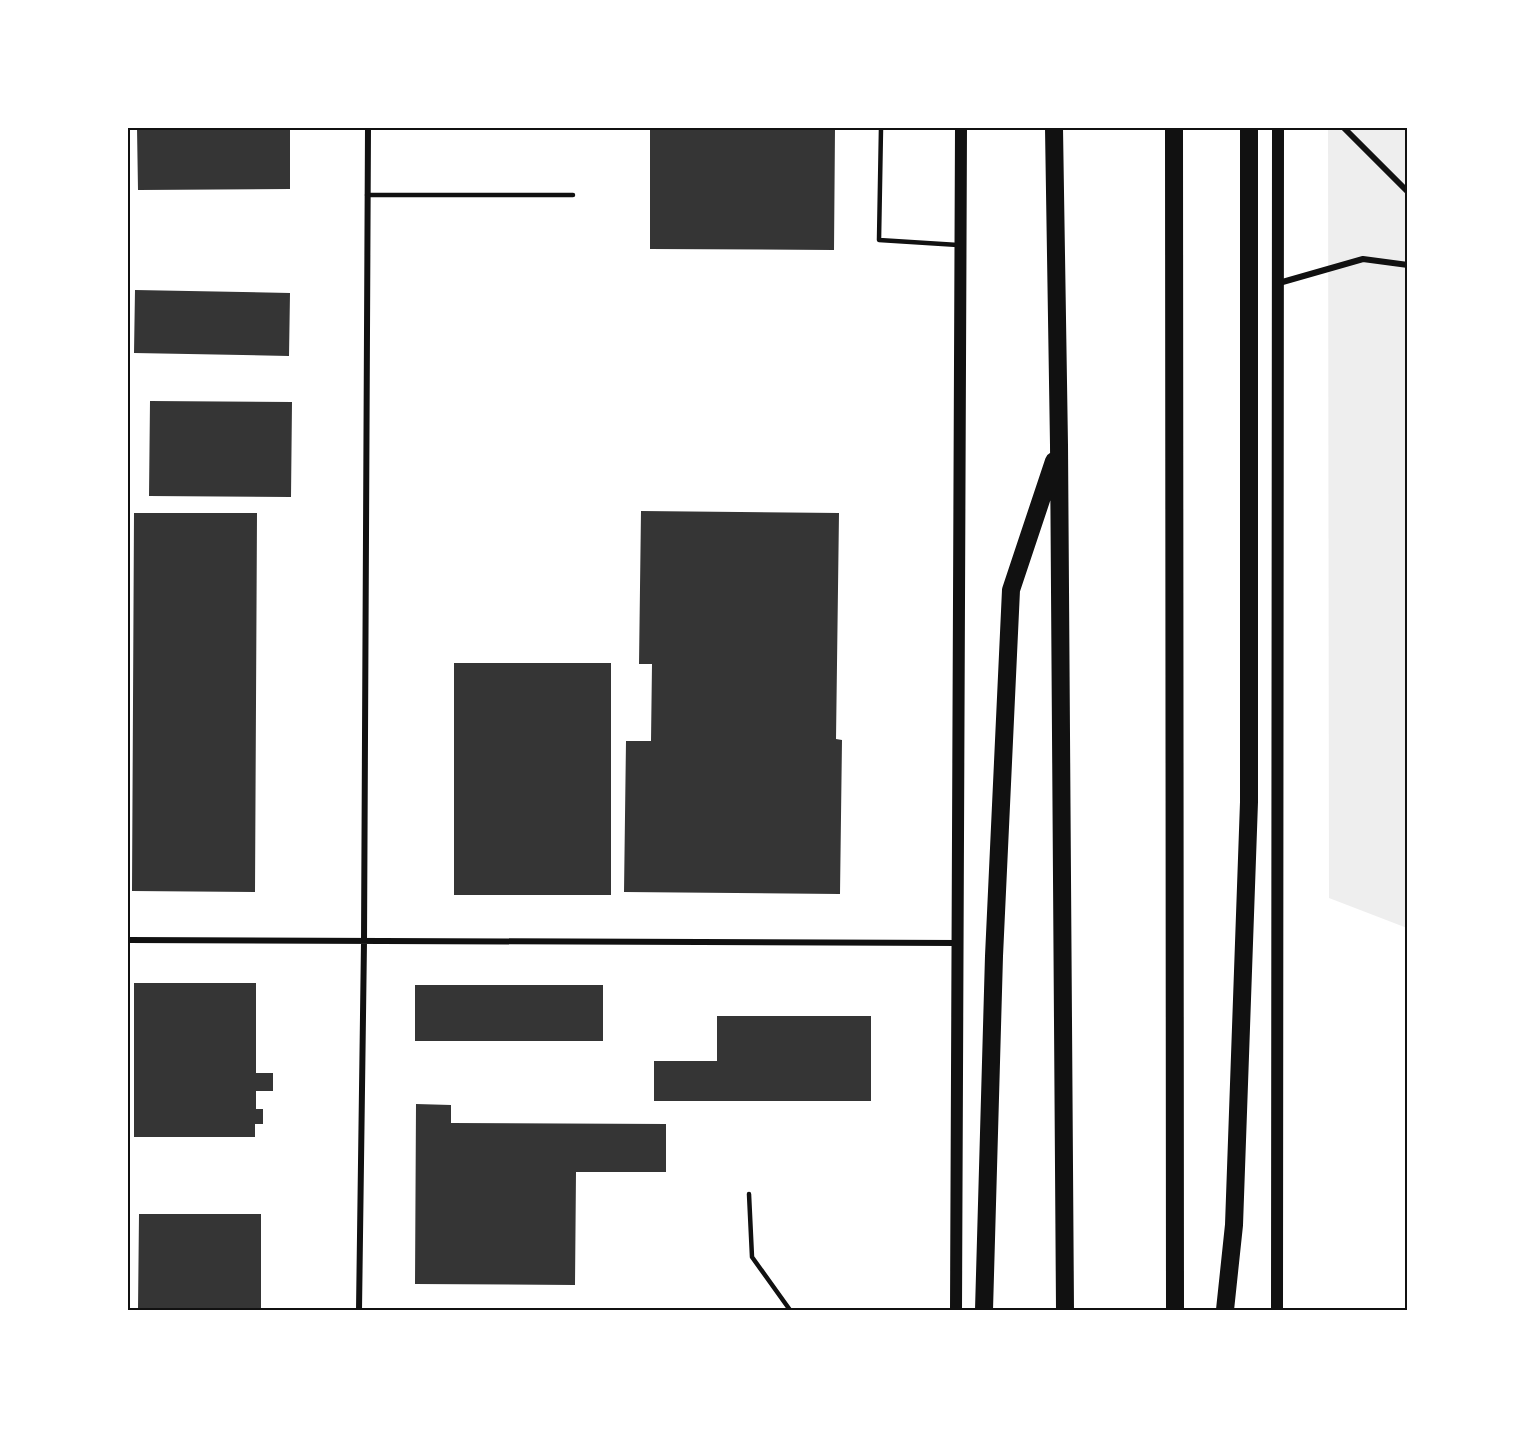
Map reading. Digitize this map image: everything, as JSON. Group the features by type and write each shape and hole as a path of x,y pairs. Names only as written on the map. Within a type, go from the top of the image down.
{"highway":[{"path":"1054,128 1059,445 1065,1311"},
{"path":"1174,128 1175,1311"},
{"path":"1225,1311 1234,1225 1249,802 1249,128"},
{"path":"984,1311 994,956 1011,590 1059,445"}],"main road":[{"path":"956,1311 961,128"},
{"path":"1277,1311 1278,128"}],"street":[{"path":"359,1311 364,942 368,128"},
{"path":"1344,128 1407,192"},
{"path":"1279,283 1363,259 1407,265"},
{"path":"128,940 958,943"}],"lane":[{"path":"881,128 879,240 961,245"},
{"path":"367,195 573,195"},
{"path":"749,1194 752,1257 790,1311"}],"shaded area":[{"path":"1328,128 1407,128 1407,928 1329,898"}],"building":[{"path":"137,128 290,128 290,189 138,190"},
{"path":"650,128 835,128 834,250 650,249"},
{"path":"135,290 290,293 289,356 134,353"},
{"path":"150,401 292,402 291,497 149,496"},
{"path":"641,511 839,513 836,739 842,740 840,894 624,892 626,741 651,741 652,664 639,664"},
{"path":"134,513 257,513 255,892 132,891"},
{"path":"454,663 611,663 611,895 454,895"},
{"path":"134,983 256,983 256,1073 273,1073 273,1091 256,1091 256,1109 263,1109 263,1124 255,1124 255,1137 134,1137"},
{"path":"415,985 603,985 603,1041 415,1041"},
{"path":"717,1016 871,1016 871,1101 654,1101 654,1061 717,1061"},
{"path":"416,1104 451,1105 451,1123 666,1124 666,1172 576,1172 575,1285 415,1284"},
{"path":"139,1214 261,1214 261,1310 138,1310"}]}
